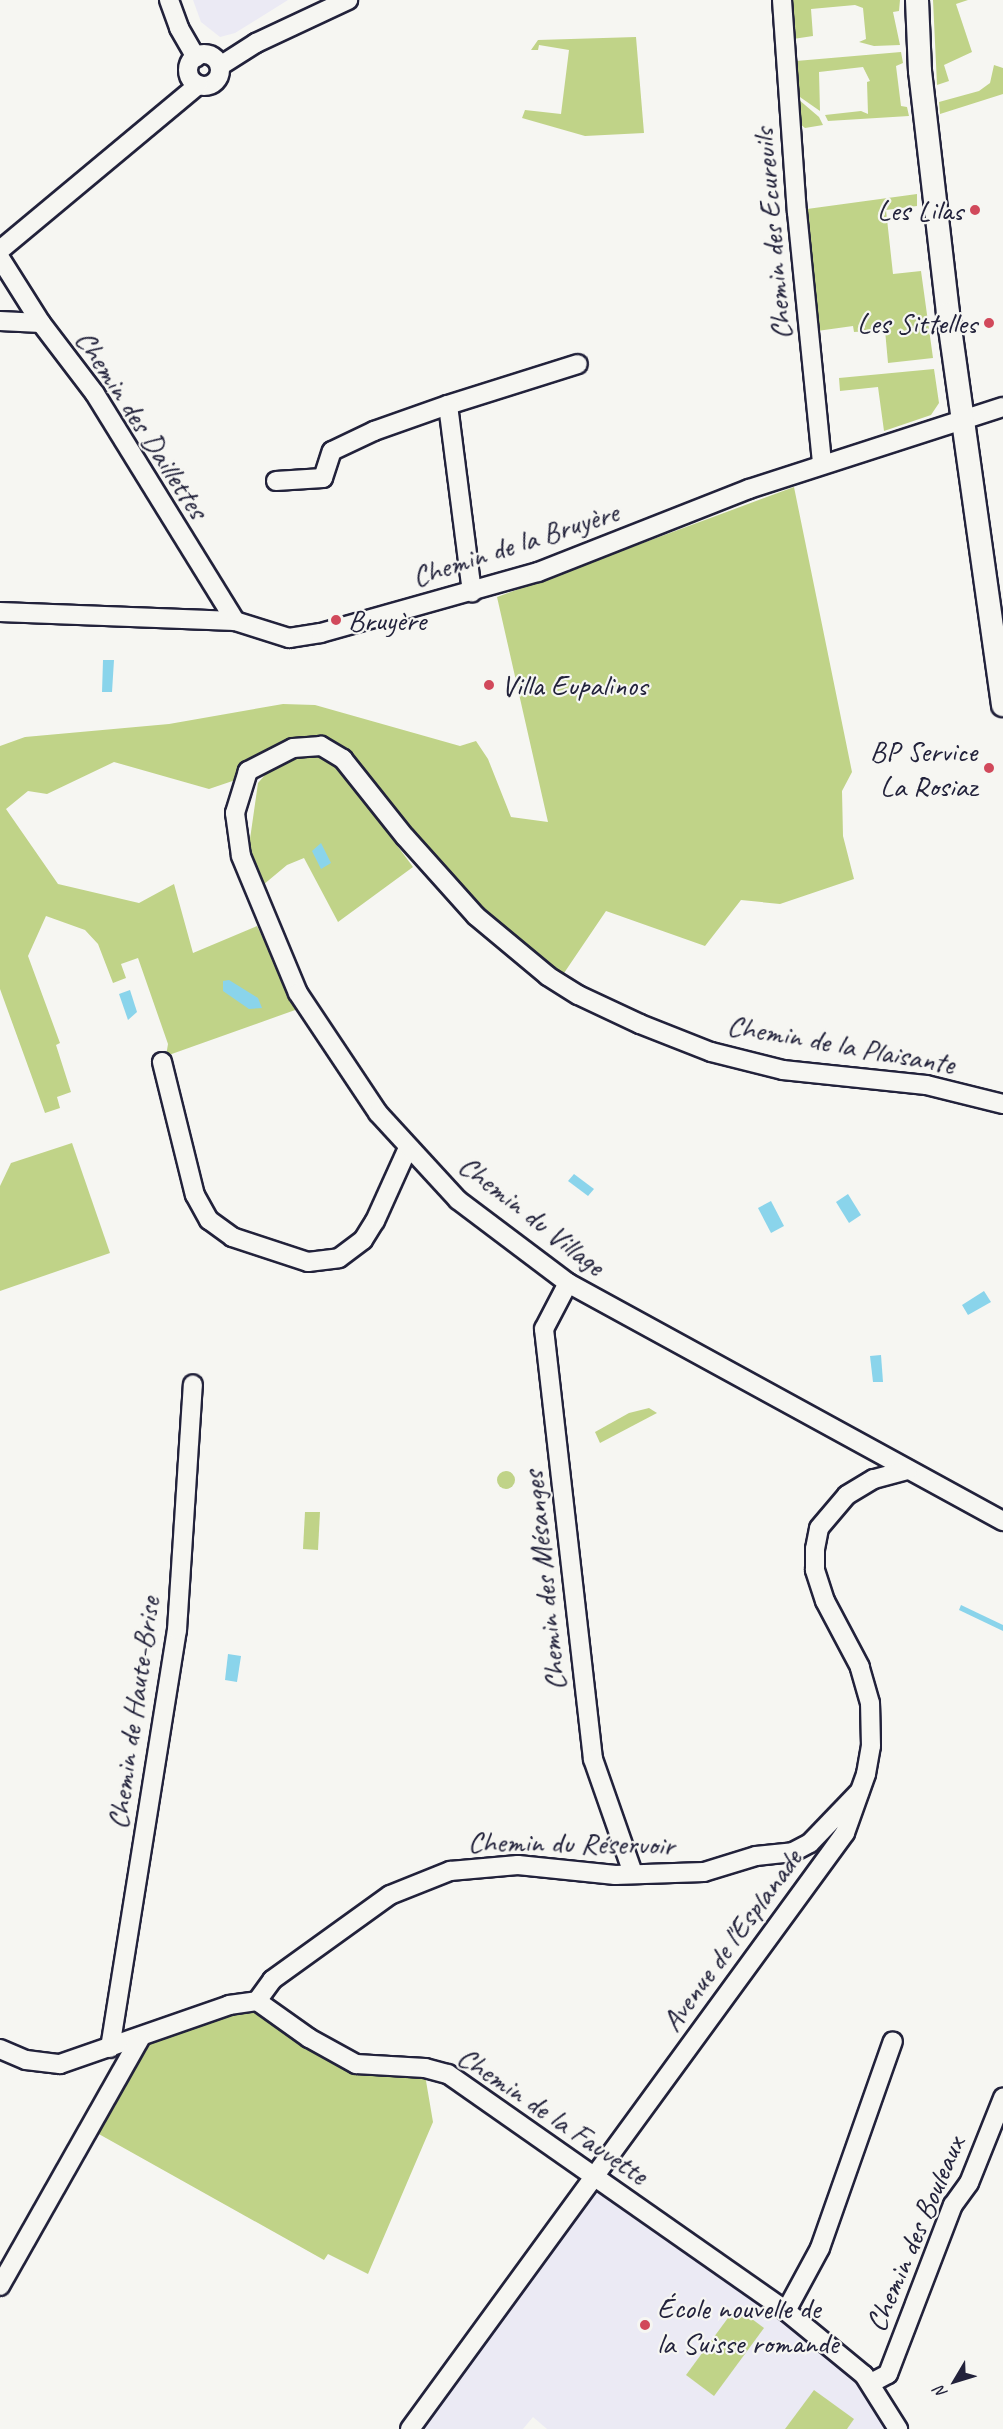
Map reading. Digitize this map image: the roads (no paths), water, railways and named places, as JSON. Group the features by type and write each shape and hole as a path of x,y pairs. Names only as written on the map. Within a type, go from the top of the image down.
{"street":[{"path":"169,0 179,28 196,57"},
{"path":"0,250 198,85 216,81 220,66 256,43 348,0"},
{"name":"Chemin des Ecureuils","path":"782,0 796,207 822,464"},
{"path":"916,0 930,168 962,421 1003,705"},
{"path":"196,57 210,56 220,66"},
{"path":"196,57 189,71 198,85"},
{"name":"Chemin des Daillettes","path":"0,258 41,323 95,394 235,621"},
{"path":"0,321 41,323"},
{"path":"276,481 323,478 332,452 374,431 578,364"},
{"path":"448,405 472,592"},
{"name":"Chemin de la Bruyère","path":"0,612 235,621 289,638 472,592 538,572 822,464 1003,407"},
{"name":"Chemin de la Plaisante","path":"248,771 293,748 321,746 343,759 418,853 476,916 548,975 640,1024 711,1052 783,1070 926,1085 1003,1104"},
{"name":"Chemin du Village","path":"248,771 235,813 241,856 268,926 313,1019 351,1076 408,1148 458,1200 568,1283 1003,1521"},
{"path":"162,1062 195,1195 209,1220 232,1237 308,1262 339,1258 363,1240 375,1221 408,1148"},
{"name":"Chemin des Mésanges","path":"568,1283 544,1329 593,1759 633,1873"},
{"name":"Chemin de Haute-Brise","path":"110,2048 177,1630 193,1385"},
{"name":"Avenue de l'Esplanade","path":"410,2429 845,1833 863,1787 871,1746 870,1703 860,1667 825,1601 815,1570 815,1548 819,1528 847,1495 874,1479 908,1470"},
{"name":"Chemin du Réservoir","path":"257,2001 272,1980 390,1895 450,1871 518,1865 615,1875 704,1872 756,1856 792,1852 810,1843 863,1787"},
{"path":"0,2049 47,2065 110,2048 229,2005 257,2001"},
{"name":"Chemin de la Fauvette","path":"257,2001 309,2038 356,2064 432,2069 454,2077 786,2311 871,2384 898,2429"},
{"path":"0,2286 141,2037"},
{"path":"786,2311 820,2248 892,2040"},
{"name":"Chemin des Bouleaux","path":"871,2384 888,2374 953,2205 969,2183 1003,2098"}],"water":[{"path":"103,660 114,660 112,692 102,692"},
{"path":"321,843 331,863 321,869 312,851"},
{"path":"229,980 258,998 262,1008 249,1009 223,991 223,981"},
{"path":"130,990 137,1012 128,1020 119,994"},
{"path":"574,1174 594,1189 588,1196 568,1181"},
{"path":"848,1194 861,1215 849,1223 836,1202"},
{"path":"771,1201 784,1226 771,1233 758,1208"},
{"path":"984,1291 991,1302 968,1315 962,1305"},
{"path":"881,1355 883,1382 873,1382 870,1356"},
{"path":"961,1605 1003,1625 1003,1631 959,1610"},
{"path":"228,1654 241,1656 237,1682 225,1680"}],"place":[{"name":"Les Lilas","path":"975,210"},
{"name":"Les Sittelles","path":"989,323"},
{"name":"Bruyère","path":"336,620"},
{"name":"Villa Eupalinos","path":"489,685"},
{"name":"BP Service La Rosiaz","path":"989,768"},
{"name":"École nouvelle de la Suisse romande","path":"645,2325"}]}
